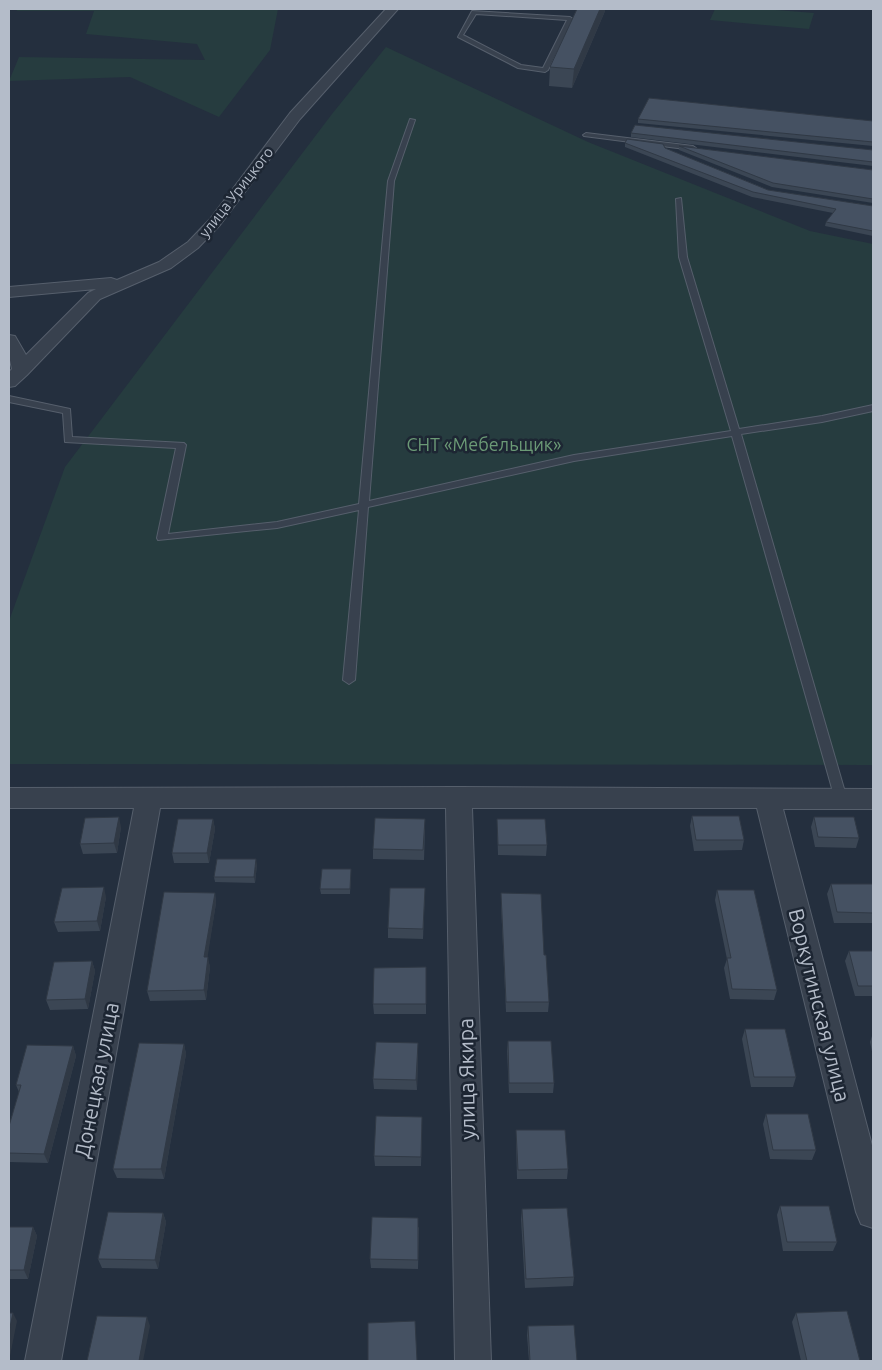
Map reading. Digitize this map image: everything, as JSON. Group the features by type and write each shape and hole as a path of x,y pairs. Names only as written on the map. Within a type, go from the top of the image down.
{"street":[{"name":"улица Урицкого","path":"15,376 94,296 164,265 193,245 215,222 294,116 392,9"},
{"path":"9,292 89,286 125,281"},
{"path":"9,340 16,350 15,376"},
{"path":"9,798 459,797 873,799"},
{"name":"улица Якира","path":"459,797 473,1361"},
{"name":"Донецкая улица","path":"43,1361 149,798"},
{"name":"Воркутинская улица","path":"768,799 873,1212"}],"lane":[{"path":"516,15 519,9"},
{"path":"474,12 516,15 570,19 545,70 520,66 460,36 474,12"},
{"path":"349,680 391,181 412,120"},
{"path":"586,135 701,149"},
{"path":"654,143 680,154"},
{"path":"679,199 684,257 841,799"},
{"path":"9,399 67,411 68,440 181,445 162,538 277,525 574,458 822,419 873,408"}],"green space":[{"path":"19,9 278,9 270,50 219,117 130,77 9,81 19,57 205,60 197,44 86,34 94,11 16,11"},
{"path":"715,9 764,9 814,13 809,29 710,20"},
{"name":"СНТ «Мебельщик»","path":"386,47 588,142 810,231 873,244 873,765 9,764 9,621 65,467 332,114"}],"building":[{"path":"577,9 600,9 574,69 550,67"},
{"path":"649,98 873,121 873,142 638,119"},
{"path":"635,125 873,150 873,162 631,133"},
{"path":"627,139 663,144 665,148 768,190 873,206 873,231 826,222 836,209 753,192 625,143"},
{"path":"679,146 873,170 873,199 773,183"},
{"path":"692,816 739,816 744,840 696,840"},
{"path":"119,817 114,843 80,844 85,818"},
{"path":"814,817 854,817 859,838 818,837"},
{"path":"375,818 425,819 423,850 373,849"},
{"path":"178,819 213,819 207,853 172,853"},
{"path":"497,819 545,819 547,845 498,845"},
{"path":"217,859 256,859 254,877 214,877"},
{"path":"322,869 351,869 350,889 320,889"},
{"path":"831,884 873,884 873,913 837,912"},
{"path":"104,887 97,921 54,922 62,888"},
{"path":"390,888 425,888 423,929 388,928"},
{"path":"717,890 754,890 777,990 732,989 727,958 731,958"},
{"path":"164,892 215,893 204,957 208,957 204,990 147,991"},
{"path":"501,893 541,894 544,955 546,955 549,1002 506,1002"},
{"path":"849,951 873,951 873,986 858,986"},
{"path":"92,961 85,999 46,1000 54,962"},
{"path":"426,967 426,1004 373,1004 374,968"},
{"path":"745,1029 785,1029 796,1077 754,1077"},
{"path":"508,1041 551,1041 554,1083 509,1083"},
{"path":"376,1042 418,1043 416,1080 373,1079"},
{"path":"139,1043 184,1044 161,1169 113,1169"},
{"path":"27,1045 73,1046 44,1154 9,1153 9,1126 21,1085 16,1085"},
{"path":"766,1114 808,1114 816,1150 773,1150"},
{"path":"376,1116 422,1117 421,1157 374,1156"},
{"path":"516,1130 565,1130 568,1169 518,1170"},
{"path":"780,1206 829,1206 837,1242 787,1242"},
{"path":"567,1208 574,1277 526,1279 522,1209"},
{"path":"108,1212 163,1213 155,1260 98,1259"},
{"path":"372,1217 418,1218 418,1260 370,1259"},
{"path":"9,1227 33,1227 24,1270 9,1270"},
{"path":"847,1311 860,1361 807,1361 796,1313"},
{"path":"9,1313 13,1313 9,1332"},
{"path":"97,1316 147,1317 139,1361 87,1361"},
{"path":"415,1321 417,1361 368,1361 368,1323"},
{"path":"574,1325 577,1361 530,1361 528,1326"}]}
